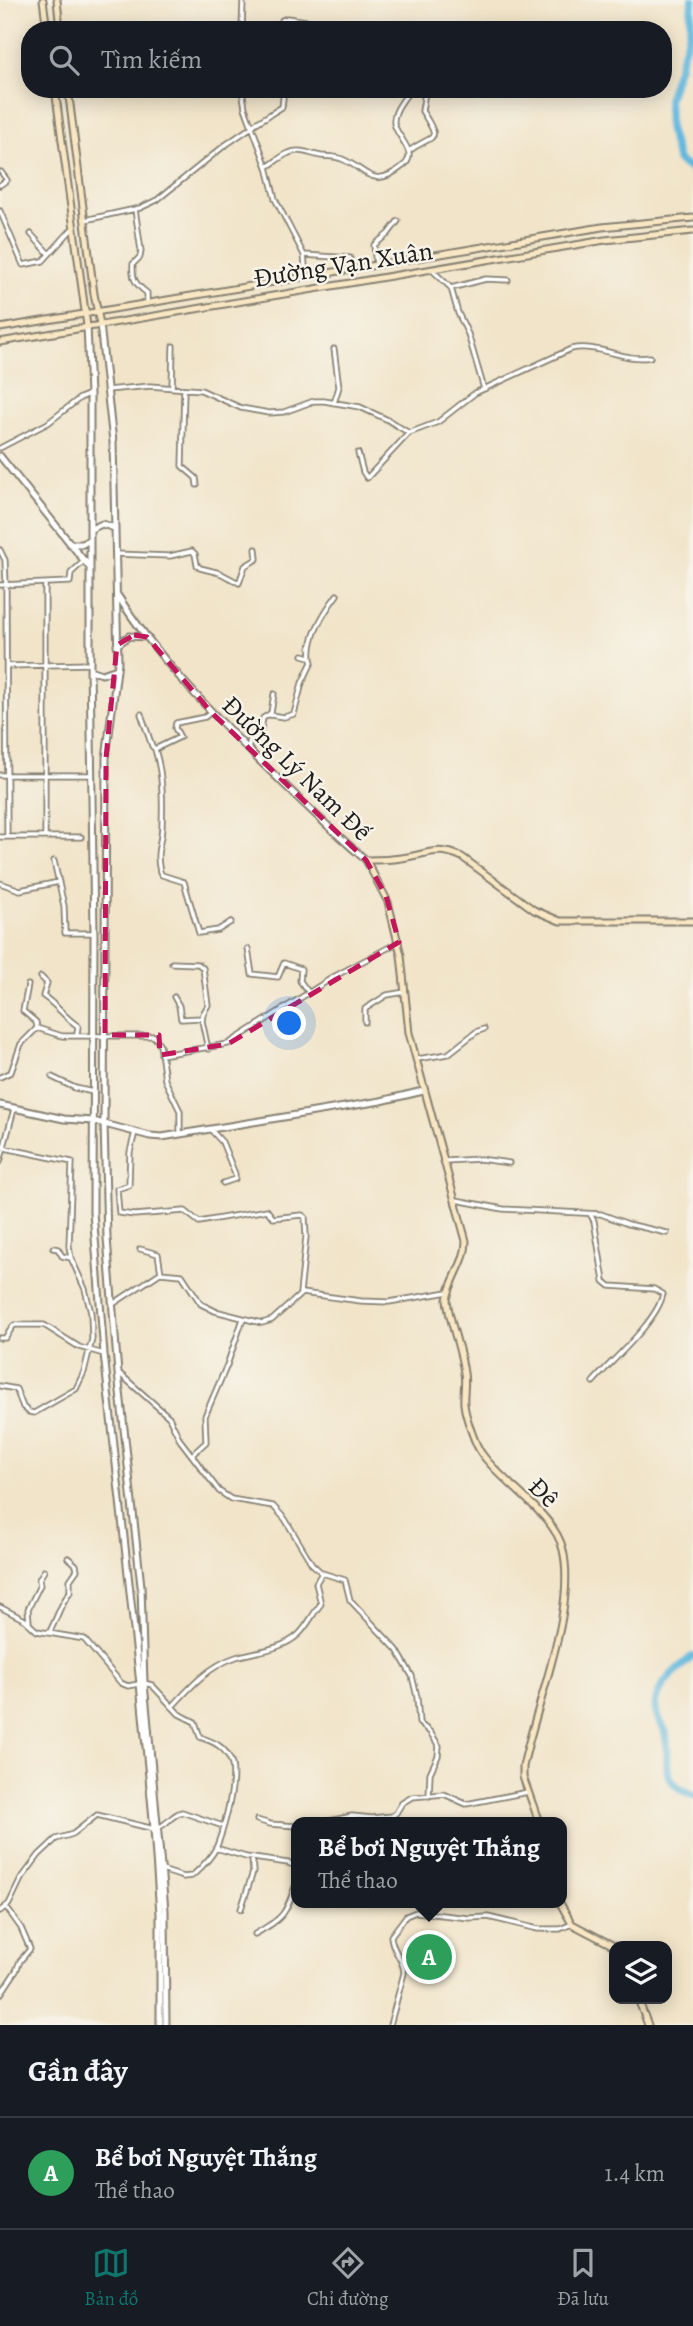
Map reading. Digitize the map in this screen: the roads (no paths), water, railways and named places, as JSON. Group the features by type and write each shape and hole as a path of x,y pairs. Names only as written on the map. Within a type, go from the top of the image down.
{"main road":[{"path":"43,0 46,21"},
{"path":"57,0 59,21"},
{"path":"56,98 87,326"},
{"path":"69,98 100,324"},
{"path":"71,213 84,211"},
{"name":"Đường Vạn Xuân","path":"0,328 601,227 693,218"},
{"name":"Đường Vạn Xuân","path":"0,342 604,240 693,231"},
{"path":"428,256 431,269"},
{"name":"Đường Lý Nam Đế","path":"366,860 404,858 449,850 534,910 560,921 693,920"},
{"path":"366,860 386,896 399,942 409,1033 466,1241 462,1265 448,1292"},
{"name":"Đê","path":"448,1292 448,1310 465,1373 464,1406 480,1452 504,1480 544,1516 563,1548 566,1575 564,1599 551,1665 523,1768 537,1817"},
{"path":"563,1908 572,1924 609,1943"},
{"path":"640,2004 648,2025"}],"street":[{"path":"242,21 243,0"},
{"path":"282,21 287,18 306,21"},
{"path":"243,98 277,203 304,255 306,277"},
{"path":"85,220 135,209 157,201 224,146 282,107 283,98"},
{"path":"267,167 291,152 304,151 341,158 369,177 390,173 406,164 409,151 394,121 405,98"},
{"path":"409,151 429,141 434,134 435,129 422,111 424,98"},
{"path":"0,185 7,180 1,172"},
{"path":"135,209 141,251 140,257 133,264 133,279 136,285 147,293 147,303"},
{"path":"0,211 23,265 43,261 73,228"},
{"path":"376,265 374,245 388,234 398,221"},
{"path":"31,234 50,254"},
{"path":"304,255 350,258"},
{"path":"431,269 451,288 458,313 467,330 484,389"},
{"path":"451,288 486,279 508,280"},
{"path":"100,324 113,442 117,645 117,669 106,758 104,1123 107,1238 118,1373 141,1586 142,1684"},
{"path":"87,326 90,394 94,933 93,1212 104,1353 162,1870 166,2025"},
{"path":"172,388 173,346"},
{"path":"358,453 367,478 409,433 441,420 473,394 576,348 638,358 650,357"},
{"path":"334,349 339,387 334,403"},
{"path":"107,390 150,386 207,391 241,408 270,413 284,412 314,401 334,403 360,407 409,433"},
{"path":"184,389 182,466 196,478 197,485"},
{"path":"0,448 48,423 80,398 90,394"},
{"path":"0,456 91,568"},
{"path":"91,529 102,524 115,528"},
{"path":"70,544 83,544 91,539"},
{"path":"116,554 170,556 192,551 200,568 220,573 239,583 245,566 257,559 256,549"},
{"path":"0,550 5,560 7,623 7,837"},
{"path":"0,585 69,582 71,573 85,560"},
{"path":"45,584 45,837"},
{"name":"Đường Lý Nam Đế","path":"116,593 147,637 211,712 325,824 366,860"},
{"path":"248,749 250,740 261,731 263,718 270,715 284,717 295,713 302,683 312,660 312,642 326,611 337,595"},
{"path":"0,624 7,623"},
{"path":"117,645 128,636 147,637"},
{"path":"303,655 312,660"},
{"path":"7,666 90,667 102,674 117,669"},
{"path":"270,715 274,694"},
{"path":"155,749 180,737 175,728 176,723 205,717 211,712"},
{"path":"142,714 164,784 161,834 156,852 160,873 184,882 198,933 218,930 231,922"},
{"path":"0,775 91,775"},
{"path":"0,807 7,807"},
{"path":"0,837 81,836"},
{"path":"92,836 105,836"},
{"path":"54,861 64,906 65,933 94,933"},
{"path":"0,883 20,890 59,882"},
{"path":"160,1055 208,1049 232,1042 355,964 399,942"},
{"path":"248,949 252,974 278,976 284,963 288,963 301,969 300,981 309,993"},
{"path":"172,962 198,964 203,968 208,1005 202,1018 208,1049"},
{"path":"41,977 47,983 43,996 57,1005 66,1018 78,1026 78,1034"},
{"path":"28,985 23,1011 36,1022 37,1028"},
{"path":"365,1021 365,1009 387,995 405,992"},
{"path":"174,997 181,1019 202,1018"},
{"path":"37,1028 62,1035 154,1036 160,1045 165,1080 180,1111 180,1133"},
{"path":"0,1077 11,1072 21,1044 37,1028"},
{"path":"415,1059 448,1054 484,1029"},
{"path":"52,1077 75,1088 93,1092"},
{"path":"0,1105 64,1119 104,1123 162,1137 381,1101 423,1091"},
{"path":"0,1162 14,1109"},
{"path":"209,1128 222,1142 234,1174 235,1179 223,1183"},
{"path":"113,1304 161,1273 181,1274 201,1304 215,1311 262,1324 287,1308 300,1293 306,1237 305,1217 302,1214 273,1218 267,1210 199,1222 185,1211 134,1215 119,1213 117,1189 129,1185 130,1152 135,1132"},
{"path":"0,1386 16,1389 23,1407 34,1413 76,1389 84,1371 92,1339 91,1312 85,1289 71,1258 69,1235 72,1162 2,1148"},
{"path":"444,1161 480,1159 509,1163"},
{"path":"456,1200 503,1209 606,1215 628,1224 667,1233"},
{"path":"590,1214 594,1221 604,1281 610,1286 654,1289 663,1294 656,1311 593,1382"},
{"path":"53,1248 58,1249 64,1258 71,1258"},
{"path":"140,1249 158,1254 161,1273"},
{"path":"300,1293 389,1302 448,1292"},
{"path":"192,1454 206,1442 205,1416 243,1319"},
{"path":"0,1339 4,1339 14,1325 44,1325 89,1351 104,1353"},
{"path":"118,1373 164,1412 180,1440 224,1495 268,1504 277,1509 308,1559 321,1573 345,1580 350,1600 397,1650 412,1675 419,1723 430,1732 439,1746 438,1756 430,1773 429,1796"},
{"path":"49,1633 60,1613 61,1602 71,1590 70,1580 77,1570 76,1565 68,1558"},
{"path":"29,1624 28,1609 44,1571"},
{"path":"172,1707 215,1666 282,1644 298,1635 321,1604 316,1583 321,1573"},
{"path":"0,1607 37,1631 83,1639 121,1683 156,1688 181,1716 195,1722 200,1737 216,1742 230,1759 233,1767 232,1783 216,1848 191,1877 162,1870"},
{"path":"382,1817 393,1816 406,1799 443,1794 466,1804 528,1792"},
{"path":"156,1829 176,1813 182,1812 223,1826"},
{"path":"0,1911 6,1907 21,1879 39,1855 56,1839 73,1834 97,1815 156,1829"},
{"path":"257,1820 291,1826"},
{"path":"156,1829 160,1914 160,2025"},
{"path":"216,1848 252,1858 291,1864"},
{"path":"242,1909 253,1872 252,1858"},
{"path":"255,1934 281,1919 291,1900"},
{"path":"0,1995 30,1949 21,1928 6,1907"},
{"path":"390,2025 404,1973 404,1967 393,1950 391,1936 411,1913 424,1911 460,1917 488,1917 538,1929 560,1929 572,1924"}],"waterway":[{"path":"672,87 690,31 692,0"},
{"path":"668,98 669,128 678,161 693,171"},
{"path":"693,1656 661,1688 655,1706 665,1732 669,1776 673,1783 693,1795"}],"place":[{"name":"Bể bơi Nguyệt Thắng","path":"429,1957"}]}
